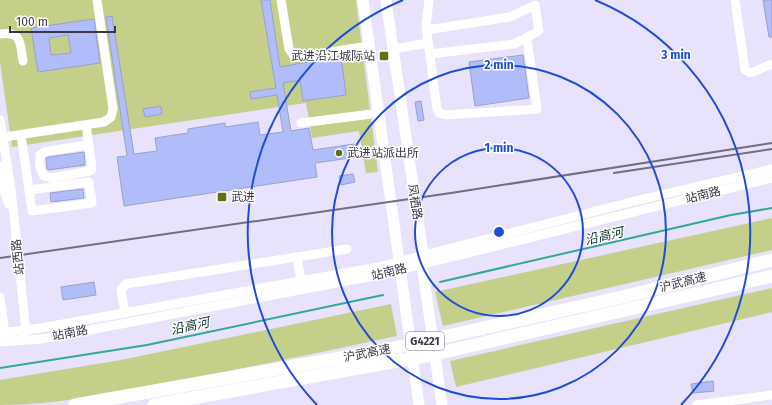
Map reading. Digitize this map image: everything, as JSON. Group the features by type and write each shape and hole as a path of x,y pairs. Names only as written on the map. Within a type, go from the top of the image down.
{"highway":[{"name":"沪武高速","path":"75,405 385,350 622,297 772,260"},
{"name":"沪武高速","path":"154,405 431,355 772,276"}],"main road":[{"name":"凤栖路","path":"363,0 401,266 419,405"},
{"name":"凤栖路","path":"386,0 442,405"}],"street":[{"path":"4,136 22,135 104,122 111,117 113,109 97,0"},
{"path":"281,0 289,48 293,55 298,57 369,46"},
{"path":"429,0 427,30 428,43 437,109 439,113 446,115 537,109 527,38"},
{"path":"735,0 745,70 750,73 772,64"},
{"path":"427,30 510,17 534,2 539,31 514,44 430,54"},
{"path":"0,34 10,33 19,39 23,61"},
{"path":"393,49 428,43"},
{"path":"301,123 378,113"},
{"name":"站西路","path":"0,120 4,136 26,331"},
{"path":"86,125 89,144 92,168 90,171 51,178 44,176 40,168 40,155 47,150 89,144"},
{"path":"22,135 29,190 32,211 92,203 89,182 29,190"},
{"path":"0,166 3,187 14,221"},
{"name":"站南路","path":"0,342 42,339 401,266 635,201 772,169"},
{"name":"站南路","path":"423,259 772,178"},
{"path":"125,313 122,290 126,284 348,249"},
{"path":"297,257 301,281"},
{"name":"站南路","path":"2,333 26,331 301,281 401,266"},
{"path":"0,298 2,333 17,341 26,331"},
{"path":"697,405 772,395"}],"green space":[{"path":"0,0 356,0 378,172 366,173 359,131 312,138 306,103 12,147 0,62"},
{"path":"772,218 772,250 443,326 435,292"},
{"path":"772,288 772,312 456,387 450,361"},
{"path":"391,304 397,336 256,366 107,394 65,401 0,405 0,380 121,360"}],"building":[{"path":"261,0 270,0 280,67 341,56 346,95 303,101 300,80 283,83 291,131 309,128 313,150 354,144 357,157 315,163 317,177 124,206 117,157 127,156 106,17 112,16 134,154 157,151 155,138 188,133 188,129 225,123 225,127 258,122 260,135 283,132 277,95 251,99 250,92 276,88"},
{"path":"763,0 772,0 772,37 769,37"},
{"path":"94,19 100,63 38,72 31,28","holes":["68,35 71,53 51,55 49,38"]},
{"path":"523,55 529,98 475,106 469,62"},
{"path":"421,101 424,120 418,121 415,102"},
{"path":"161,106 162,114 145,117 143,109"},
{"path":"84,152 85,165 47,169 46,158"},
{"path":"353,174 355,182 341,185 339,176"},
{"path":"83,189 84,198 51,202 50,193"},
{"path":"94,282 96,295 63,300 61,287"},
{"path":"713,381 714,391 693,393 691,384"}],"waterway":[{"name":"沿高河","path":"440,282 731,215 772,208"},
{"name":"沿高河","path":"0,368 147,345 383,295"}],"railway":[{"path":"0,258 451,193 772,143"},
{"path":"614,173 772,149"}],"place":[{"name":"武进沿江城际站","path":"384,56"},
{"name":"武进站派出所","path":"339,153"},
{"name":"武进","path":"222,197"}]}
